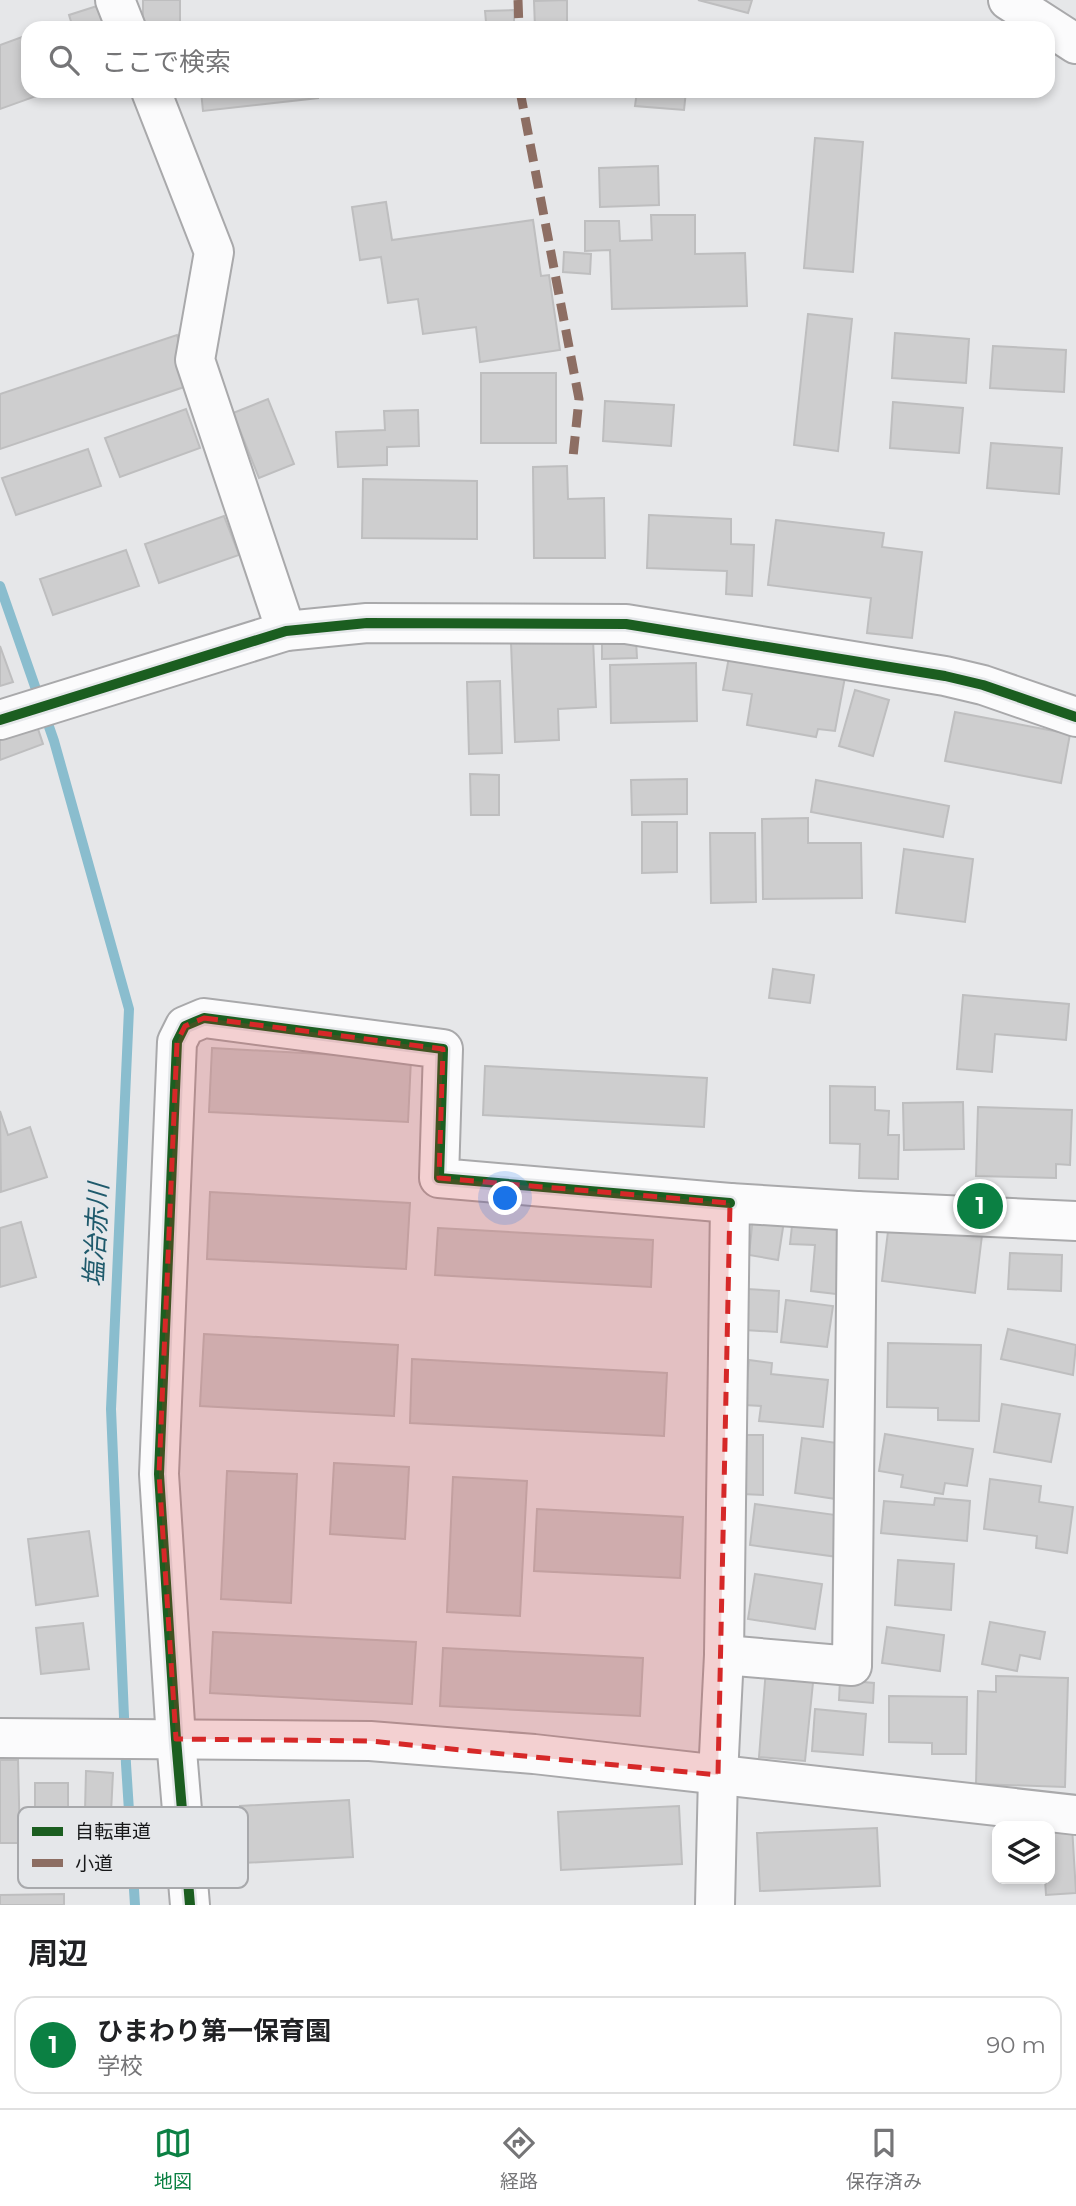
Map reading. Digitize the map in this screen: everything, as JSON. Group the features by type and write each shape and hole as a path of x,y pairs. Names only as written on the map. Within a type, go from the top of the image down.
{"street":[{"path":"115,0 123,21"},
{"path":"1008,0 1040,21"},
{"path":"1055,30 1076,44"},
{"path":"154,98 214,252 195,360 286,631"},
{"path":"0,720 286,631 367,623 626,624 945,676 983,685 1076,717"},
{"path":"182,1807 159,1474 177,1041 185,1026 204,1018 443,1049 439,1178 730,1203 1076,1221"},
{"path":"715,1905 724,1655 730,1203"},
{"path":"724,1655 852,1666 857,1211"},
{"path":"0,1738 370,1741 534,1754 1076,1815"}],"highlighted area":[{"path":"204,1018 443,1049 439,1178 730,1203 718,1775 370,1741 176,1739 159,1474 177,1042 185,1026"}],"building":[{"path":"143,0 180,0 180,21 143,21"},
{"path":"567,0 567,21 535,21 534,1"},
{"path":"698,0 752,0 748,13"},
{"path":"100,5 105,21 71,21 69,15"},
{"path":"514,10 514,21 486,21 485,11"},
{"path":"21,37 21,98 31,98 0,109 0,45"},
{"path":"202,98 318,98 203,111"},
{"path":"636,98 685,98 684,110 635,106"},
{"path":"815,138 863,142 853,272 804,268"},
{"path":"658,166 659,205 600,207 599,168"},
{"path":"386,202 392,240 533,220 541,276 549,275 560,350 480,362 476,327 423,334 418,299 388,303 381,257 360,260 352,207"},
{"path":"651,215 695,215 695,254 745,253 747,306 612,309 610,250 585,251 585,221 619,221 620,241 652,240"},
{"path":"564,252 591,254 590,274 563,272"},
{"path":"808,314 852,319 838,451 794,445"},
{"path":"895,333 969,339 966,383 892,378"},
{"path":"177,335 193,384 0,449 0,394"},
{"path":"993,346 1066,350 1064,392 990,388"},
{"path":"481,373 556,373 556,443 481,443"},
{"path":"268,399 294,464 259,478 233,413"},
{"path":"605,401 674,405 671,446 603,441"},
{"path":"893,402 963,408 959,453 890,448"},
{"path":"186,409 200,448 120,477 105,438"},
{"path":"418,410 419,446 387,447 387,465 338,467 336,432 385,430 384,411"},
{"path":"991,443 1062,448 1059,494 987,488"},
{"path":"88,449 101,486 16,515 2,478"},
{"path":"567,466 568,499 604,498 605,558 534,558 533,467"},
{"path":"363,479 477,481 477,539 362,538"},
{"path":"649,515 731,519 731,544 754,545 752,596 726,594 727,571 647,568"},
{"path":"224,516 239,555 159,583 145,544"},
{"path":"776,520 884,533 882,547 922,552 912,638 867,633 871,598 768,585"},
{"path":"126,550 139,586 53,615 40,579"},
{"path":"593,639 596,707 558,709 559,740 515,742 511,643"},
{"path":"636,640 637,658 602,659 602,642"},
{"path":"0,646 13,682 0,686"},
{"path":"729,657 845,677 835,731 818,729 816,737 747,725 752,694 723,690"},
{"path":"696,663 697,721 611,723 610,665"},
{"path":"500,681 502,753 469,754 467,682"},
{"path":"855,690 889,700 873,756 839,746"},
{"path":"955,712 1070,734 1061,783 945,761"},
{"path":"34,717 43,744 0,760 0,729"},
{"path":"470,774 499,775 499,815 471,815"},
{"path":"687,779 687,814 632,815 631,780"},
{"path":"816,780 949,806 943,837 811,812"},
{"path":"808,818 808,843 861,843 862,898 763,899 762,819"},
{"path":"642,822 677,822 677,872 642,873"},
{"path":"710,833 755,833 756,902 711,903"},
{"path":"904,849 973,859 965,922 896,913"},
{"path":"773,969 814,975 810,1003 769,998"},
{"path":"963,995 1069,1004 1066,1040 995,1034 992,1072 957,1069"},
{"path":"212,1048 411,1059 408,1122 209,1112"},
{"path":"485,1066 707,1078 704,1127 483,1115"},
{"path":"830,1086 875,1087 875,1110 889,1111 888,1135 899,1135 898,1179 859,1178 860,1144 830,1143"},
{"path":"963,1102 964,1149 904,1150 903,1103"},
{"path":"978,1107 1072,1110 1070,1165 1056,1164 1056,1178 976,1176"},
{"path":"0,1111 8,1135 30,1127 47,1177 1,1192"},
{"path":"210,1192 410,1203 406,1269 207,1259"},
{"path":"753,1217 784,1221 778,1260 749,1255"},
{"path":"793,1217 851,1223 844,1295 811,1291 815,1245 790,1244"},
{"path":"21,1222 36,1277 0,1287 0,1228"},
{"path":"889,1223 982,1235 975,1293 882,1281"},
{"path":"438,1228 653,1240 651,1287 435,1275"},
{"path":"1010,1253 1062,1255 1061,1291 1008,1289"},
{"path":"747,1289 779,1291 777,1332 745,1330"},
{"path":"786,1300 833,1306 827,1347 781,1342"},
{"path":"1008,1329 1076,1345 1073,1375 1001,1359"},
{"path":"204,1334 398,1345 394,1416 200,1406"},
{"path":"888,1343 981,1345 979,1421 938,1420 938,1408 887,1407"},
{"path":"412,1359 667,1373 664,1436 410,1423"},
{"path":"749,1360 772,1363 771,1374 828,1380 823,1427 759,1421 761,1406 745,1405"},
{"path":"1002,1404 1060,1414 1051,1462 994,1452"},
{"path":"885,1434 973,1449 967,1486 945,1483 943,1494 901,1487 903,1475 879,1471"},
{"path":"743,1435 763,1435 763,1495 742,1494"},
{"path":"802,1438 844,1444 836,1499 795,1493"},
{"path":"334,1463 409,1467 405,1539 330,1534"},
{"path":"227,1471 297,1474 291,1603 221,1599"},
{"path":"453,1477 527,1481 520,1616 447,1612"},
{"path":"990,1479 1041,1486 1039,1502 1073,1507 1067,1553 1036,1548 1037,1536 984,1529"},
{"path":"935,1498 970,1501 967,1541 881,1533 884,1501 934,1505"},
{"path":"755,1504 843,1516 838,1557 750,1545"},
{"path":"537,1509 683,1517 680,1578 534,1571"},
{"path":"89,1531 98,1596 36,1605 28,1539"},
{"path":"898,1560 954,1564 951,1610 895,1605"},
{"path":"755,1574 822,1584 815,1629 748,1619"},
{"path":"990,1622 1045,1632 1040,1659 1020,1655 1017,1671 982,1664"},
{"path":"83,1623 89,1669 41,1674 36,1628"},
{"path":"887,1627 944,1635 940,1671 882,1663"},
{"path":"213,1632 416,1642 412,1704 210,1693"},
{"path":"443,1648 643,1658 640,1716 440,1706"},
{"path":"766,1669 814,1673 805,1761 759,1757"},
{"path":"996,1676 1068,1678 1065,1787 976,1784 978,1691 996,1692"},
{"path":"840,1680 874,1683 873,1703 839,1700"},
{"path":"889,1696 967,1697 966,1754 932,1754 932,1743 889,1742"},
{"path":"815,1709 866,1714 863,1755 812,1751"},
{"path":"0,1760 18,1760 18,1843 0,1843"},
{"path":"86,1771 113,1773 111,1807 85,1807"},
{"path":"35,1783 68,1783 68,1807 35,1807"},
{"path":"349,1800 353,1857 248,1863 248,1807 240,1806"},
{"path":"679,1806 682,1864 561,1870 558,1812"},
{"path":"1072,1826 1076,1893 1046,1895 1045,1884 1055,1884 1055,1828"},
{"path":"877,1828 880,1886 760,1891 757,1833"},
{"path":"64,1894 64,1905 0,1905 0,1895"}],"waterway":[{"name":"塩冶赤川","path":"0,586 54,741 129,1009 111,1409 129,1807"},
{"name":"塩冶赤川","path":"134,1888 135,1905"}],"marked path":[{"path":"518,0 519,21"},
{"path":"521,98 579,399 573,457"}],"cycle path":[{"path":"0,720 286,631 367,623 626,624 945,676 983,685 1076,717"},
{"path":"182,1807 159,1474 177,1042 185,1026 204,1018 443,1049 439,1178 730,1203"},
{"path":"189,1888 190,1905"}],"place":[{"name":"ひまわり第一保育園","path":"980,1206"}]}
